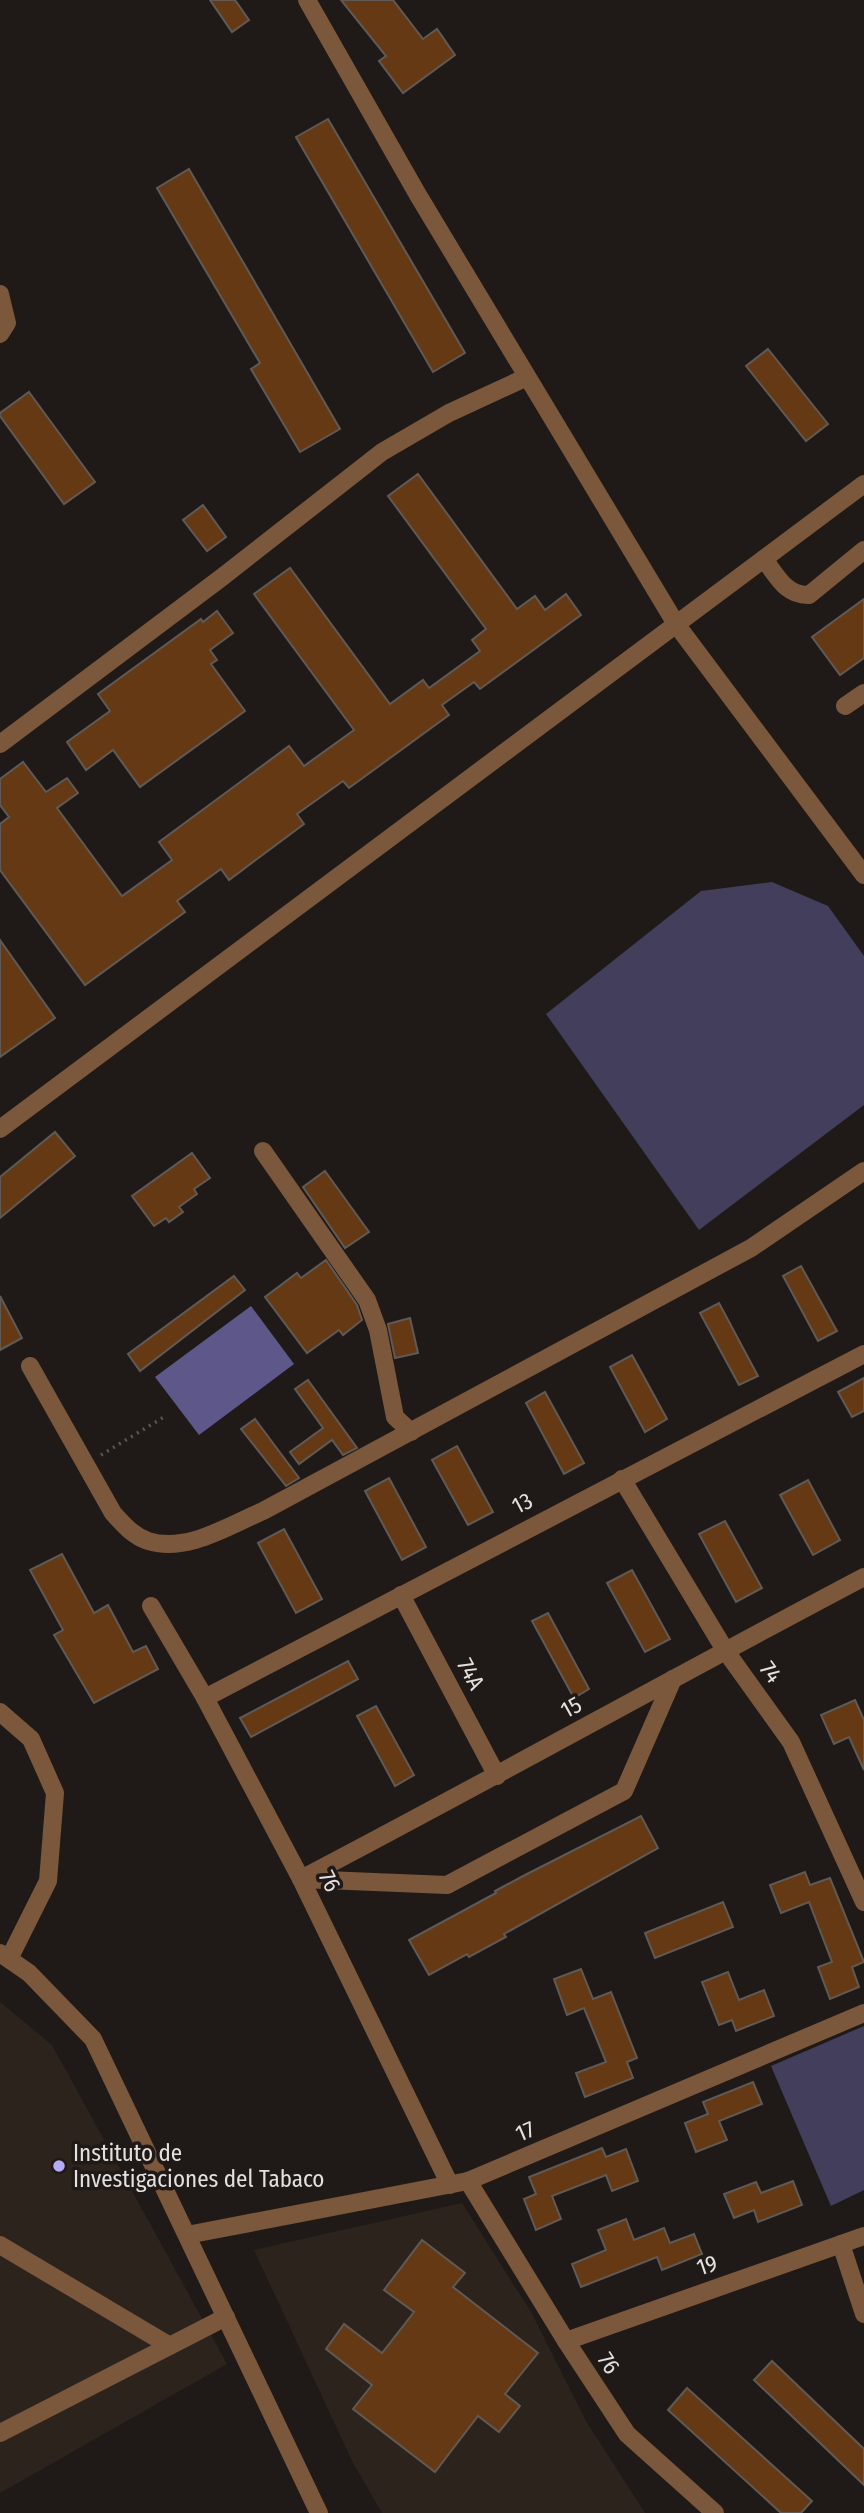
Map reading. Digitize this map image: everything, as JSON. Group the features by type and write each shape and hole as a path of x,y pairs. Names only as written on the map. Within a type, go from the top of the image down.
{"street":[{"path":"307,0 418,195 676,624 864,876"},
{"path":"0,294 6,323 0,334"},
{"path":"0,744 222,578 382,452 450,413 527,377"},
{"path":"0,1129 864,484"},
{"path":"764,559 788,591 799,595 809,594 864,550"},
{"path":"845,706 864,694"},
{"path":"263,1151 367,1300 378,1330 395,1417 411,1432"},
{"path":"30,1366 113,1513 130,1531 148,1541 184,1544 263,1511 751,1248 864,1171"},
{"name":"13","path":"205,1698 864,1354"},
{"name":"74","path":"622,1479 725,1650 791,1742 864,1902"},
{"name":"15","path":"301,1879 498,1776 725,1650 864,1577"},
{"name":"74A","path":"401,1595 498,1776"},
{"name":"76","path":"151,1606 205,1698 459,2183 627,2434 715,2513"},
{"path":"301,1879 447,1885 624,1791 673,1679"},
{"path":"0,1712 31,1740 55,1793 48,1881 4,1956 29,1973 93,2039 319,2513"},
{"name":"17","path":"187,2235 459,2183 864,2013"},
{"name":"19","path":"566,2341 864,2236"},
{"path":"841,2244 864,2314"},
{"path":"0,2245 170,2346"},
{"path":"0,2433 226,2317"}],"path":[{"path":"87,1464 164,1417"}],"shaded area":[{"path":"772,882 828,906 864,956 864,1105 699,1230 546,1014 701,891"},
{"path":"251,1306 294,1364 199,1435 155,1377"},
{"name":"Instituto de Investigaciones del Tabaco","path":"0,2002 52,2045 227,2364 0,2493"},
{"path":"864,2026 864,2190 831,2206 771,2066"},
{"path":"462,2203 531,2312 586,2421 645,2513 382,2513 353,2463 254,2250"}],"building":[{"path":"210,0 235,0 249,20 232,32"},
{"path":"341,0 393,0 423,39 437,29 455,55 403,93 379,61 386,56"},
{"path":"328,119 465,353 433,372 296,137"},
{"path":"189,169 340,429 300,452 251,369 260,363 157,188"},
{"path":"768,349 828,424 806,441 746,366"},
{"path":"29,392 95,482 64,504 0,416 0,413"},
{"path":"418,474 517,609 535,596 545,610 566,594 581,615 480,689 474,682 442,705 449,715 349,788 343,781 297,814 304,824 229,880 221,869 177,901 185,912 85,985 0,870 0,824 9,817 0,805 0,779 23,762 46,792 67,778 78,793 57,808 122,896 172,860 159,842 289,746 304,766 354,730 254,594 290,568 390,704 423,680 429,688 480,651 472,640 486,629 388,496"},
{"path":"203,505 226,537 207,551 183,520"},
{"path":"864,599 864,658 840,675 812,637"},
{"path":"217,611 233,633 210,650 217,660 211,664 245,711 140,787 113,750 86,770 67,742 110,711 98,694 201,619 203,622"},
{"path":"0,940 55,1018 0,1057"},
{"path":"55,1132 75,1156 0,1218 0,1177"},
{"path":"192,1153 210,1178 194,1189 197,1194 179,1207 183,1212 169,1222 166,1218 154,1226 132,1196"},
{"path":"325,1171 369,1232 345,1248 303,1187"},
{"path":"326,1260 357,1305 362,1320 343,1335 339,1330 307,1353 265,1297 297,1273 301,1278"},
{"path":"801,1266 837,1331 818,1341 783,1276"},
{"path":"234,1276 245,1290 140,1371 128,1354"},
{"path":"0,1296 22,1338 0,1350"},
{"path":"719,1303 758,1376 739,1385 700,1313"},
{"path":"410,1318 418,1353 395,1358 388,1324"},
{"path":"632,1355 667,1419 645,1432 610,1367"},
{"path":"864,1378 864,1411 852,1417 838,1392"},
{"path":"308,1380 357,1448 343,1455 332,1440 299,1464 290,1452 323,1428 295,1389"},
{"path":"545,1392 584,1463 564,1474 526,1403"},
{"path":"255,1419 299,1478 286,1486 241,1429"},
{"path":"457,1446 493,1512 468,1525 432,1460"},
{"path":"389,1478 426,1547 402,1560 365,1491"},
{"path":"808,1480 840,1540 813,1555 780,1495"},
{"path":"725,1521 762,1588 736,1602 699,1534"},
{"path":"284,1529 322,1599 296,1613 258,1543"},
{"path":"62,1554 94,1613 108,1605 133,1652 146,1646 158,1669 94,1703 54,1635 63,1630 30,1570"},
{"path":"632,1570 670,1639 645,1652 607,1583"},
{"path":"548,1613 589,1689 574,1698 532,1621"},
{"path":"348,1661 358,1679 251,1737 240,1718"},
{"path":"855,1700 864,1720 864,1770 849,1737 834,1744 821,1715"},
{"path":"376,1706 414,1775 395,1786 357,1716"},
{"path":"641,1816 658,1848 504,1934 506,1937 429,1975 409,1940 496,1893 495,1891"},
{"path":"805,1872 810,1885 830,1878 864,1962 852,1967 859,1987 830,1999 818,1967 832,1962 809,1902 781,1913 770,1885"},
{"path":"723,1902 733,1927 655,1958 645,1933"},
{"path":"581,1969 593,1999 611,1992 637,2058 627,2062 633,2078 585,2097 576,2073 606,2062 584,2008 567,2015 554,1979"},
{"path":"728,1972 739,2000 764,1990 774,2016 736,2031 732,2020 719,2025 702,1982"},
{"path":"753,2082 762,2104 719,2121 727,2140 696,2152 685,2123 708,2114 703,2102"},
{"path":"602,2148 606,2157 626,2149 638,2181 612,2191 606,2175 552,2196 561,2219 536,2230 524,2199 536,2194 529,2177"},
{"path":"793,2181 802,2205 758,2222 754,2210 734,2218 724,2194 756,2182 761,2193"},
{"path":"626,2219 634,2240 664,2228 670,2243 694,2234 702,2254 662,2270 657,2257 581,2287 572,2264 606,2250 598,2230"},
{"path":"422,2240 465,2273 453,2287 538,2353 505,2394 520,2406 499,2432 478,2416 435,2472 353,2409 372,2385 326,2349 344,2324 382,2353 414,2312 384,2290"},
{"path":"772,2361 864,2449 864,2485 754,2380"},
{"path":"687,2388 812,2501 801,2513 781,2513 668,2410"}],"place":[{"name":"Instituto de Investigaciones del Tabaco","path":"59,2166"}]}
